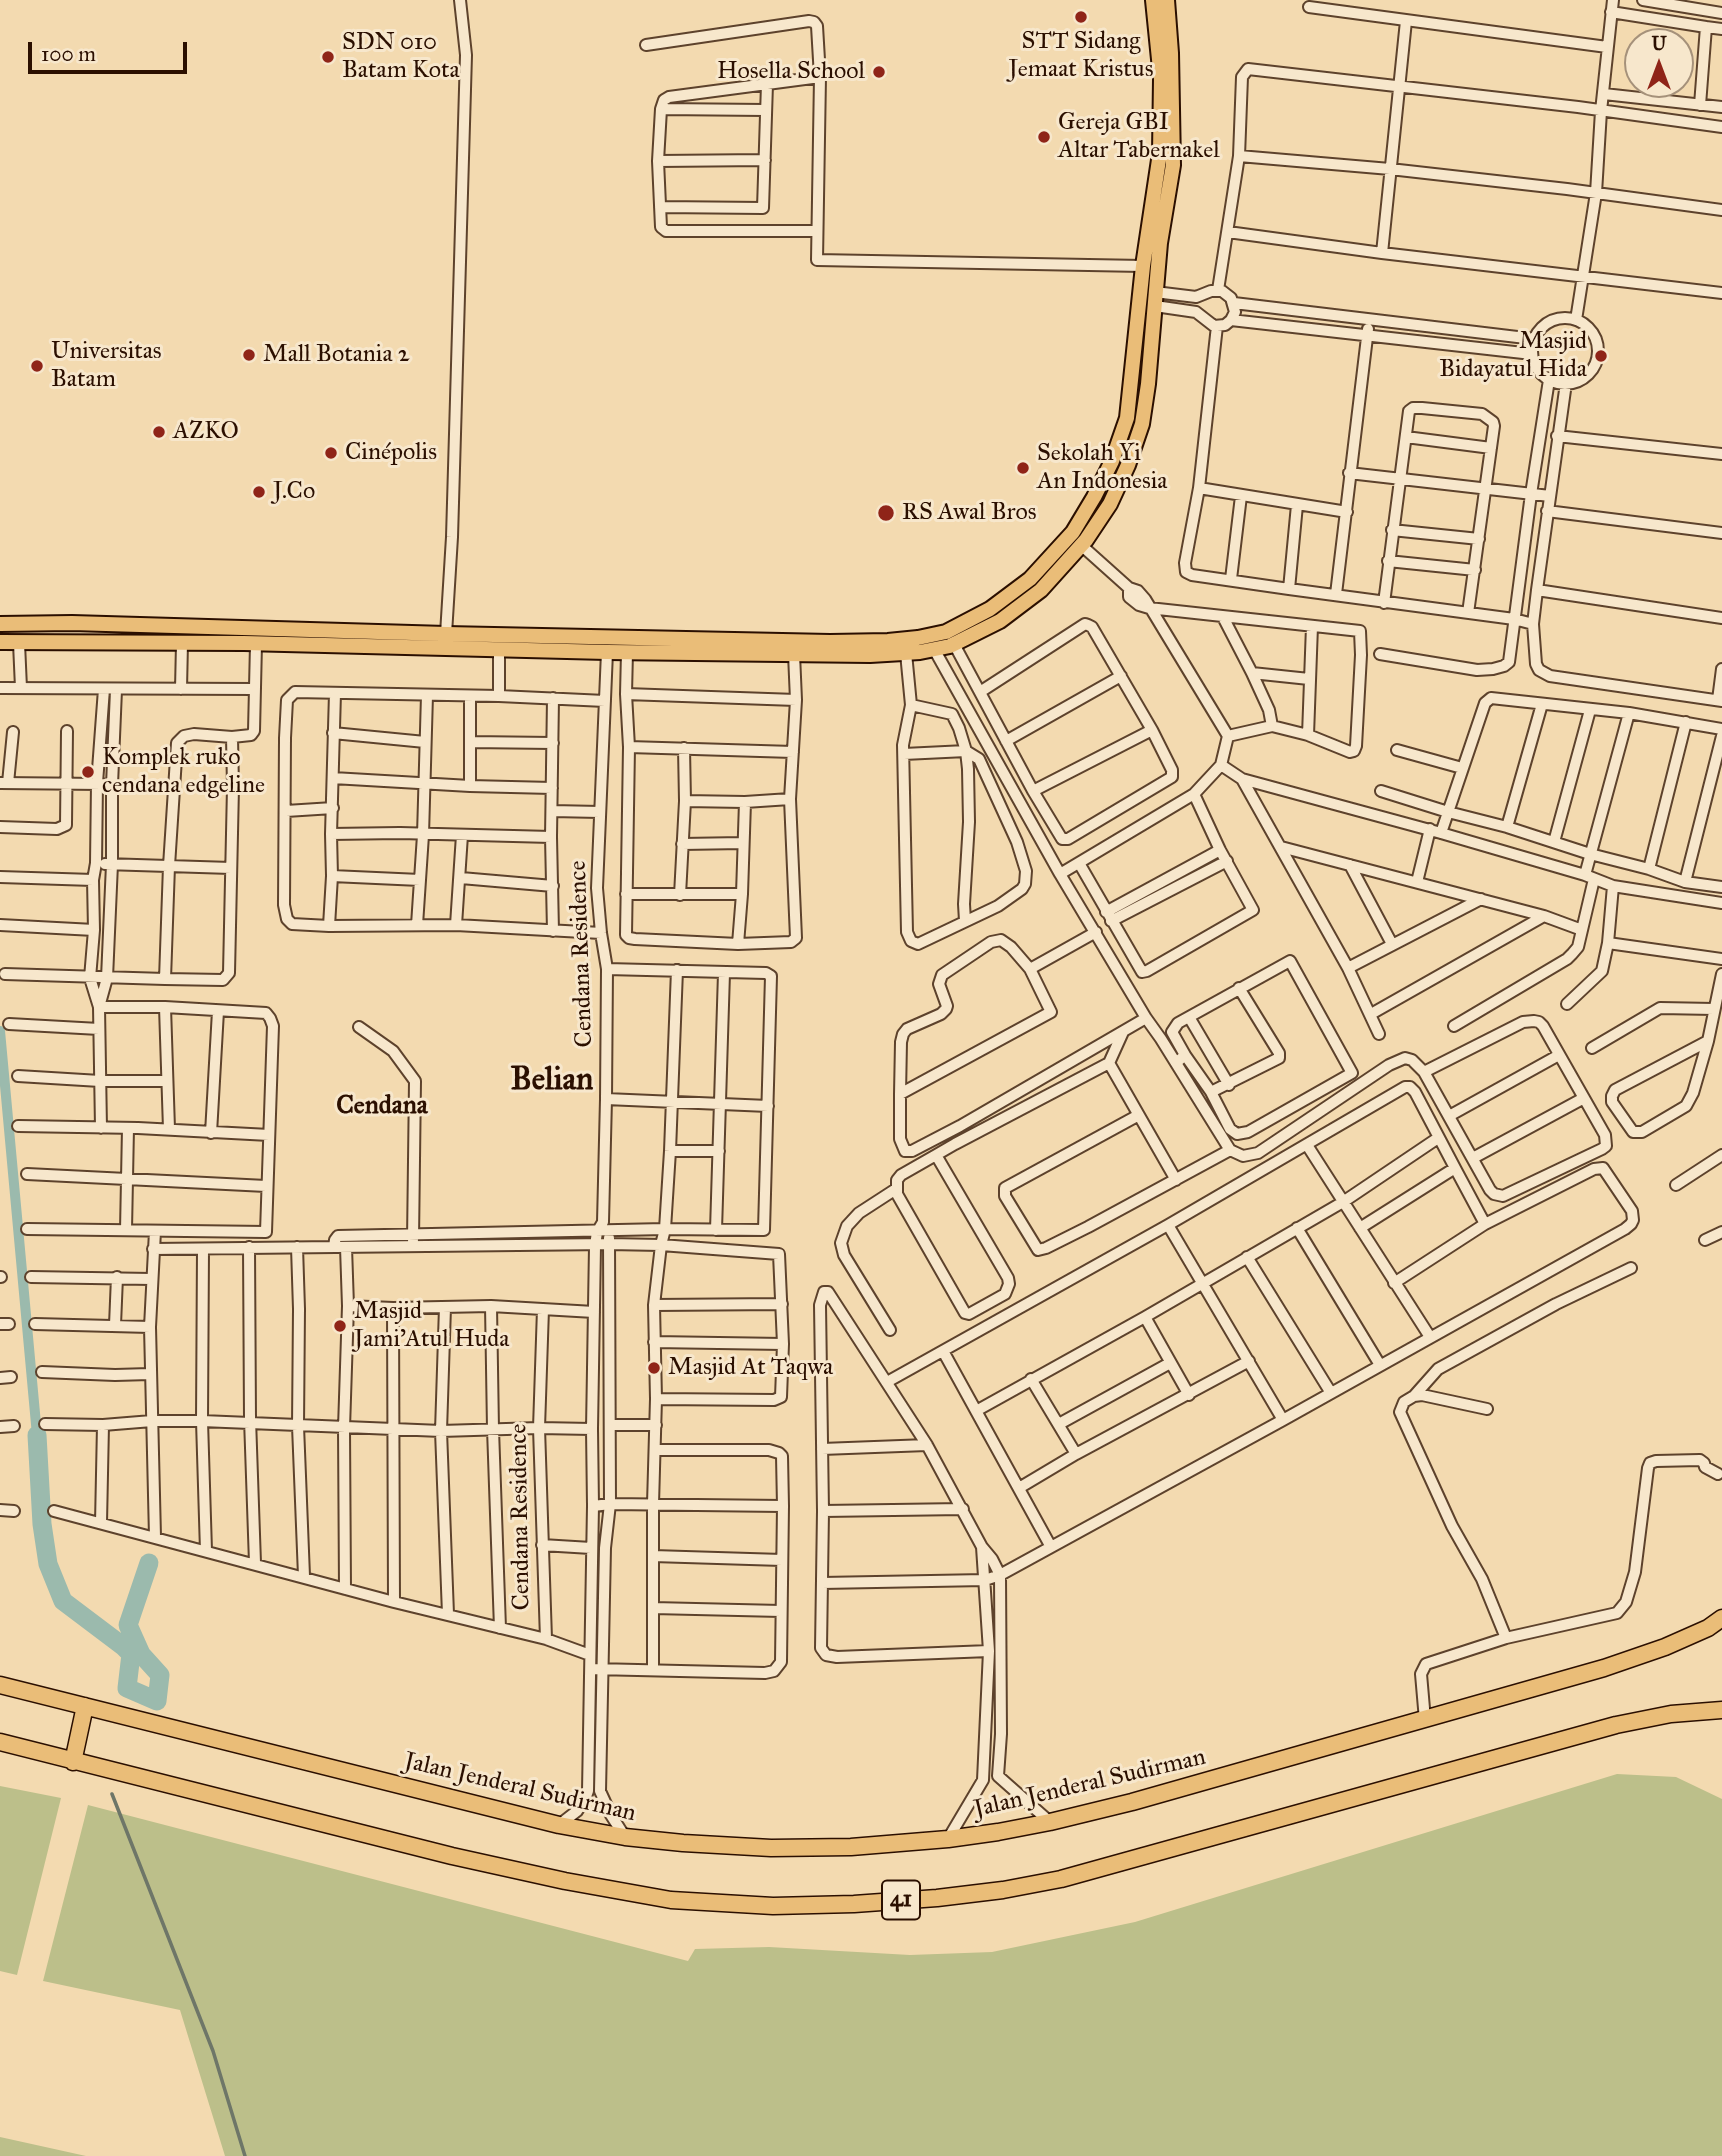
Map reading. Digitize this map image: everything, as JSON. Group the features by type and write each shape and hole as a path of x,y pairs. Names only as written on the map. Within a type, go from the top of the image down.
{"highway":[{"name":"Jalan Jenderal Sudirman","path":"0,1685 559,1825 683,1843 771,1849 851,1847 948,1839 1050,1822 1132,1802 1604,1668 1665,1647 1708,1628 1722,1618"},
{"path":"73,1762 85,1706"},
{"name":"41","path":"0,1742 452,1856 578,1883 671,1900 773,1906 853,1904 1003,1890 1061,1879 1616,1726 1671,1714 1722,1710"}],"main road":[{"path":"0,642 87,641 627,652 673,645 888,641 946,632 990,610 1030,579 1073,532 1094,497 1127,418 1143,267 1160,153 1161,79 1153,0"},
{"path":"0,624 247,627 446,634 794,654 870,655 906,653 954,644 1000,621 1041,590 1082,545 1110,504 1128,465 1142,424 1160,243 1174,156 1167,0"},
{"path":"1132,383 1148,384"}],"street":[{"path":"446,634 452,537 466,55 460,0"},
{"path":"1576,320 1596,193 1601,111 1613,0"},
{"path":"1643,0 1722,13"},
{"path":"1309,7 1607,47"},
{"path":"1611,12 1722,29"},
{"path":"1382,253 1406,21"},
{"path":"646,44 814,22 817,26 820,77 817,260 1143,267"},
{"path":"1700,104 1706,27"},
{"path":"1218,290 1239,156 1242,77 1248,69 1398,85 1722,127"},
{"path":"817,231 666,231 661,227 658,161 661,108 664,100 669,97 820,77"},
{"path":"660,207 763,208 767,84"},
{"path":"1604,94 1722,107"},
{"path":"661,108 765,110"},
{"path":"1239,156 1390,169 1722,210"},
{"path":"658,161 765,160"},
{"path":"1228,232 1722,293"},
{"path":"1218,290 1227,294 1234,303 1235,312 1225,325 1217,326 1209,324 1196,312 1155,299 1196,297 1218,290"},
{"path":"1234,303 1534,339"},
{"path":"1336,594 1369,319"},
{"path":"1556,319 1576,320 1584,324 1596,339 1597,358 1588,374 1580,380 1566,383 1549,380 1539,371 1532,354 1534,339 1539,330 1556,319"},
{"path":"1231,320 1532,354"},
{"path":"1217,326 1199,488 1185,564 1186,572 1384,603 1514,619 1533,624"},
{"path":"1380,654 1477,670 1504,666 1509,662 1549,380"},
{"path":"1566,383 1533,624 1535,664 1539,670 1550,676 1720,701 1722,669"},
{"path":"1384,603 1409,411 1413,408 1482,414 1493,422 1494,426 1468,613"},
{"path":"1557,436 1722,454"},
{"path":"1406,437 1491,447"},
{"path":"1349,473 1550,496"},
{"path":"1199,488 1347,512"},
{"path":"1231,579 1241,496"},
{"path":"1289,589 1297,505"},
{"path":"1547,511 1722,533"},
{"path":"1392,530 1479,539"},
{"path":"1060,874 1194,794 1221,765 1228,736 1145,599 1082,545"},
{"path":"1388,561 1475,570"},
{"path":"1537,590 1722,618"},
{"path":"1149,608 1359,630 1361,655 1355,749 1350,752 1308,735 1272,726 1228,736"},
{"path":"1223,617 1269,710 1272,726"},
{"path":"954,644 1033,791 1062,839 1068,839 1171,778 1172,770 1152,730 1092,627 1085,624 980,692"},
{"path":"1308,735 1312,626"},
{"path":"19,643 21,688"},
{"path":"181,689 182,643"},
{"path":"165,979 177,743 181,737 194,734 232,737 251,735 254,731 256,644"},
{"path":"499,649 499,696"},
{"path":"933,649 1060,874 1146,1018 1161,1039 1181,1059 1211,1092 1230,1129 1237,1134 1243,1134 1352,1073 1290,961 1178,1023 1172,1032 1181,1059 1230,1150 1243,1156 1258,1153 1396,1061 1405,1058 1412,1060 1424,1072 1490,1190 1503,1196 1606,1146 1606,1137 1539,1023 1530,1021 1424,1072"},
{"name":"Cendana Residence","path":"595,1669 590,1655 595,1246 603,1229 607,969 597,888 607,652"},
{"path":"627,652 629,747 625,933 629,938 738,944 791,942 796,938 790,799 796,700 794,654"},
{"path":"904,754 966,751 979,759 1017,842 1026,871 1022,890 998,906 923,943 913,943 907,932 904,754 904,732 911,705 906,653"},
{"path":"1252,673 1310,679"},
{"path":"1006,741 1121,676"},
{"path":"0,688 255,689"},
{"path":"99,1007 90,978 94,930 93,880 96,863 97,783 110,690"},
{"path":"101,1128 99,1007 107,978 112,864 110,690"},
{"path":"601,933 456,925 292,924 287,919 284,905 286,717 287,700 295,692 605,701"},
{"path":"329,926 335,693"},
{"path":"626,694 796,700"},
{"path":"418,925 427,695"},
{"path":"470,696 470,786"},
{"path":"1441,833 1488,699 1494,697 1629,713 1722,729"},
{"path":"553,930 551,837 554,698"},
{"path":"1507,827 1542,704"},
{"path":"911,705 952,714 960,728 966,751 969,822 965,920"},
{"path":"1554,842 1590,710"},
{"path":"1454,1026 1567,959 1578,947 1590,877 1590,854 1629,713"},
{"path":"1649,869 1686,722"},
{"path":"1033,791 1152,730"},
{"path":"0,827 57,829 65,825 67,731"},
{"path":"13,732 4,783 112,785"},
{"path":"332,733 425,742"},
{"path":"1685,882 1722,736"},
{"path":"5,974 213,980 223,980 228,976 232,737"},
{"path":"470,742 553,744"},
{"path":"629,747 793,752"},
{"path":"680,895 685,801 684,748"},
{"path":"1397,750 1462,768"},
{"path":"1221,765 1242,779 1430,829 1613,886 1722,903"},
{"path":"333,778 552,788"},
{"path":"1242,779 1348,968 1379,1034"},
{"path":"1381,790 1685,882 1722,887"},
{"path":"1079,863 1140,971 1147,971 1253,910 1220,850 1194,794"},
{"path":"685,801 745,802 790,799"},
{"path":"738,944 745,802"},
{"path":"286,811 332,808"},
{"path":"552,811 600,812"},
{"path":"1417,882 1430,829"},
{"path":"331,834 551,837"},
{"path":"456,925 462,835"},
{"path":"682,844 743,843"},
{"path":"1281,847 1544,916 1582,930"},
{"path":"1109,917 1220,850"},
{"path":"1109,917 1227,861"},
{"path":"96,863 231,868"},
{"path":"1350,865 1392,944"},
{"path":"332,876 420,880"},
{"path":"0,877 93,880"},
{"path":"461,878 553,886"},
{"path":"1567,1004 1602,971 1608,943 1613,886"},
{"path":"626,894 742,894"},
{"path":"1348,968 1481,899"},
{"path":"1371,1014 1544,916"},
{"path":"0,925 94,930"},
{"path":"1030,969 1096,932"},
{"path":"900,1094 1051,1012 1030,969 1011,947 1001,940 991,942 942,975 939,984 946,1009 903,1034 901,1042 900,1094 900,1139 902,1147 908,1152 960,1126 1146,1018"},
{"path":"1608,943 1722,959"},
{"path":"345,1589 344,1429 348,1306 340,1247 335,1240 338,1236 603,1229 765,1230 772,978 766,973 607,969"},
{"path":"653,1670 656,1425 654,1305 665,1230 677,970"},
{"path":"716,1230 723,973"},
{"path":"1708,1041 1615,1090 1612,1102 1633,1132 1642,1132 1686,1106 1693,1093 1708,1041 1722,974"},
{"path":"1211,1092 1278,1060 1279,1055 1239,988"},
{"path":"27,1229 266,1232 272,1022 267,1013 165,1007 99,1007"},
{"path":"165,1007 169,1129"},
{"path":"1592,1048 1660,1008 1714,1009"},
{"path":"211,1133 218,1011"},
{"path":"1189,1017 1229,1085"},
{"path":"9,1024 99,1029"},
{"path":"359,1027 393,1051 415,1081 413,1247"},
{"path":"936,1155 1008,1278 1008,1290 1001,1298 969,1314 965,1313 896,1189 897,1180 936,1155 1108,1063 1123,1032"},
{"path":"1449,1116 1559,1055"},
{"path":"1108,1063 1176,1180"},
{"path":"18,1076 100,1081 167,1081"},
{"path":"887,1382 1168,1225 1405,1087 1410,1087 1415,1093 1485,1224"},
{"path":"1473,1158 1584,1098"},
{"path":"606,1099 768,1106"},
{"path":"1138,1116 1005,1188 1005,1196 1038,1250 1230,1150"},
{"path":"18,1126 169,1129 269,1135"},
{"path":"126,1230 128,1128"},
{"path":"976,1410 1145,1317 1343,1202 1438,1138"},
{"path":"1307,1145 1430,1337"},
{"path":"670,1150 719,1151"},
{"path":"1676,1185 1722,1155"},
{"path":"1360,1228 1455,1168"},
{"path":"822,1583 985,1580 1000,1575 1625,1229 1633,1220 1632,1211 1603,1168 1594,1169 1485,1224 1394,1283"},
{"path":"27,1174 266,1186"},
{"path":"890,1330 844,1255 841,1243 847,1226 859,1213 896,1189"},
{"path":"1168,1225 1283,1420"},
{"path":"1297,1228 1380,1365"},
{"path":"559,1825 577,1811 587,1791 610,1504 609,1244 603,1229"},
{"path":"155,1231 150,1327 155,1537"},
{"path":"1705,1240 1722,1232"},
{"path":"153,1249 609,1244 779,1254 783,1344 782,1395 779,1399 656,1399"},
{"path":"249,1247 250,1423 255,1563"},
{"path":"297,1247 298,1426 304,1576"},
{"path":"203,1249 202,1421 206,1550"},
{"path":"1247,1256 1331,1393"},
{"path":"1506,1638 1482,1579 1452,1526 1401,1415 1401,1406 1414,1396 1438,1369 1556,1304 1631,1268"},
{"path":"32,1277 151,1279"},
{"path":"115,1325 117,1277"},
{"path":"989,1651 837,1657 826,1655 821,1648 823,1511 820,1305 824,1292 828,1292 927,1445 1000,1575 999,1776 1050,1822"},
{"path":"654,1305 782,1304"},
{"path":"348,1306 491,1306 594,1312"},
{"path":"491,1306 500,1628"},
{"path":"444,1307 441,1431 448,1614"},
{"path":"393,1308 394,1602"},
{"name":"Cendana Residence","path":"543,1309 539,1429 546,1639"},
{"path":"1145,1317 1189,1395"},
{"path":"35,1324 150,1327"},
{"path":"654,1342 783,1344"},
{"path":"943,1351 1051,1547"},
{"path":"1019,1488 1076,1454 1249,1361"},
{"path":"1059,1424 1170,1363"},
{"path":"42,1372 150,1374"},
{"path":"1031,1379 1076,1454"},
{"path":"1414,1396 1434,1396 1487,1409"},
{"path":"45,1424 103,1425 202,1421 344,1429 592,1430"},
{"path":"101,1523 103,1425"},
{"path":"610,1425 656,1425"},
{"path":"0,1427 14,1426"},
{"path":"822,1449 927,1445"},
{"path":"595,1669 765,1673 774,1671 781,1662 783,1461 779,1453 655,1450"},
{"path":"1425,1720 1420,1674 1430,1661 1506,1638 1618,1613 1626,1602 1636,1572 1650,1463 1700,1460 1705,1467 1718,1474"},
{"path":"593,1506 783,1506"},
{"path":"823,1511 963,1509"},
{"path":"0,1510 14,1511"},
{"path":"54,1511 394,1602 546,1639 590,1655"},
{"path":"542,1545 592,1548"},
{"path":"948,1839 983,1780 989,1651 982,1547"},
{"path":"653,1556 782,1560"},
{"path":"653,1608 781,1611"},
{"path":"595,1669 600,1791 607,1808 625,1836"},
{"path":"587,1791 600,1791"}],"green space":[{"path":"1617,1774 1676,1777 1722,1799 1722,2156 225,2156 180,2010 43,1981 88,1805 688,1961 695,1949 769,1947 910,1955 992,1952 1135,1922"},
{"path":"0,1786 61,1798 17,1975 0,1971"},
{"path":"0,2137 86,2156 0,2156"}],"waterway":[{"path":"0,1031 37,1435"},
{"path":"37,1435 42,1524 48,1564 63,1601 131,1654 127,1688 157,1701 160,1675 141,1654 128,1625 149,1563"},
{"path":"112,1794 213,2051 245,2156"}],"place":[{"name":"STT Sidang Jemaat Kristus","path":"1081,17"},
{"name":"SDN 010 Batam Kota","path":"328,57"},
{"name":"Hosella School","path":"879,72"},
{"name":"Gereja GBI Altar Tabernakel","path":"1044,137"},
{"name":"Mall Botania 2","path":"249,355"},
{"name":"Masjid Bidayatul Hida","path":"1601,356"},
{"name":"Universitas Batam","path":"37,366"},
{"name":"AZKO","path":"159,432"},
{"name":"Cinépolis","path":"331,453"},
{"name":"Sekolah Yi An Indonesia","path":"1023,468"},
{"name":"J.Co","path":"259,492"},
{"name":"RS Awal Bros","path":"886,513"},
{"name":"Komplek ruko cendana edgeline","path":"88,772"},
{"name":"Masjid Jami'Atul Huda","path":"340,1326"},
{"name":"Masjid At Taqwa","path":"654,1368"}],"district":[{"name":"Belian","path":"552,1081"},
{"name":"Cendana","path":"382,1107"}]}
